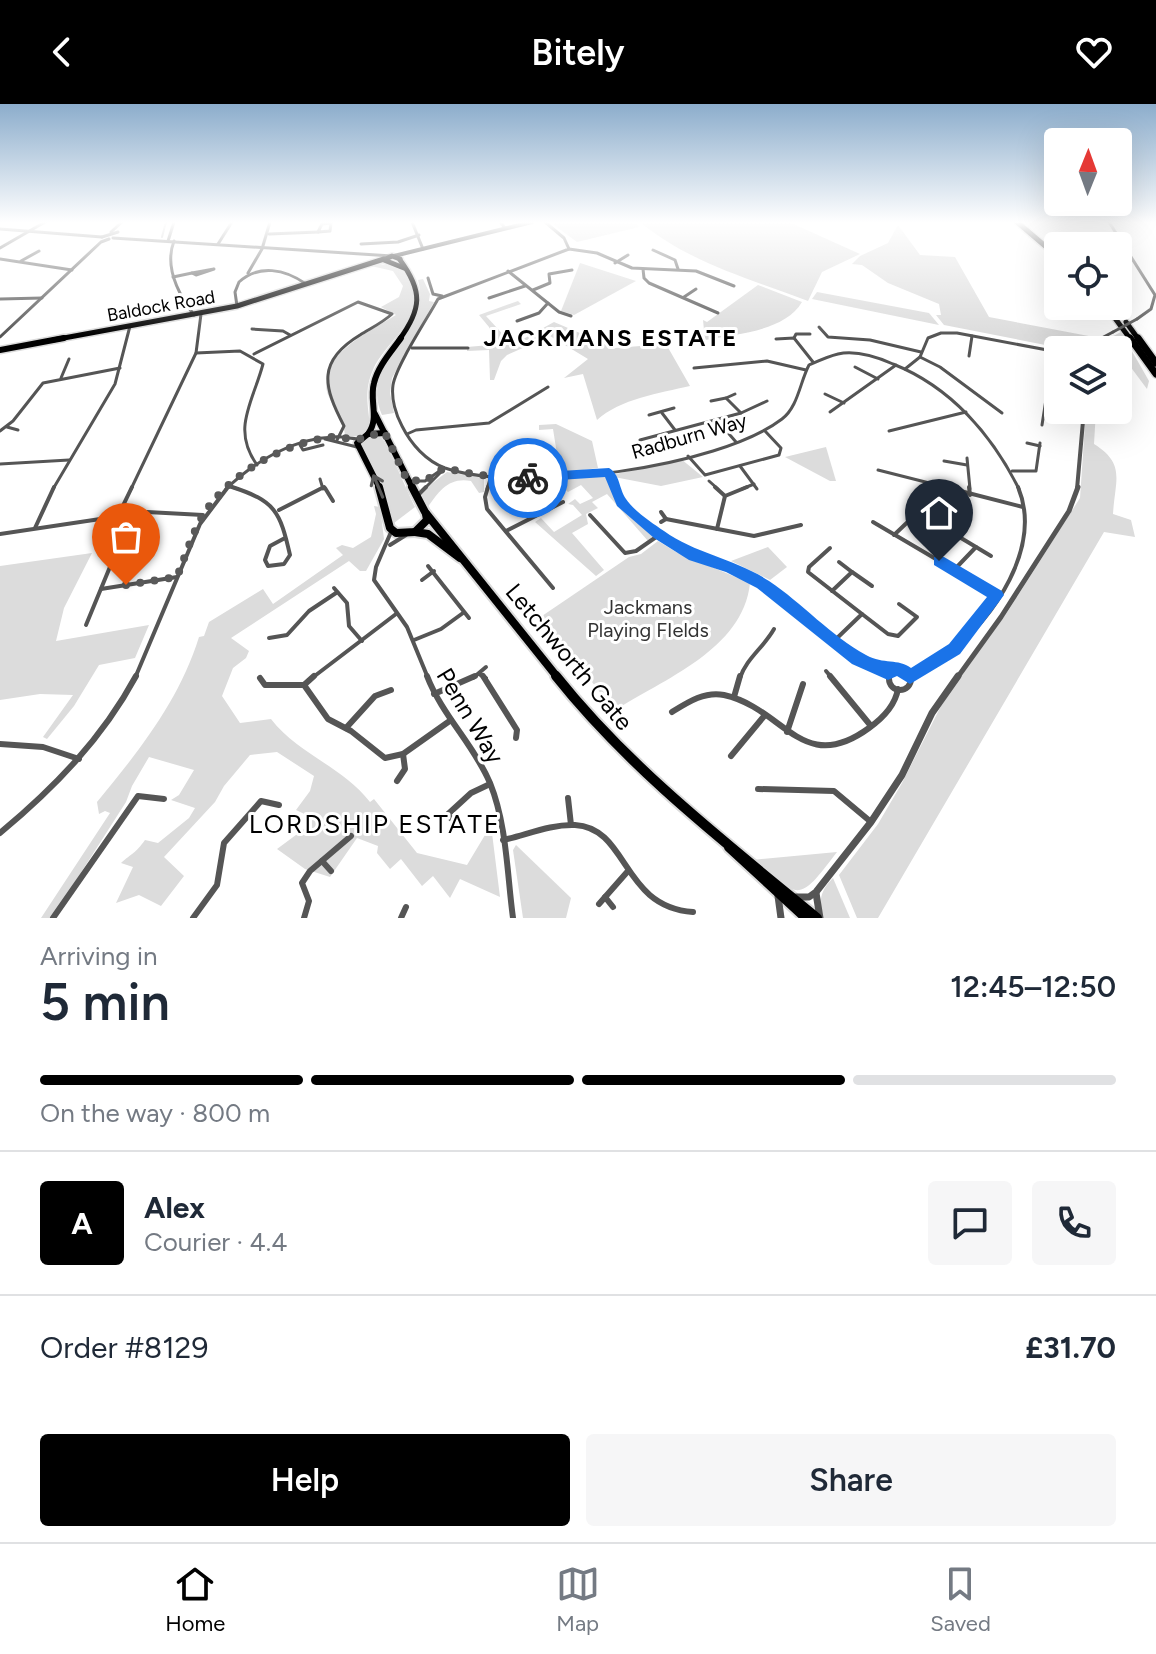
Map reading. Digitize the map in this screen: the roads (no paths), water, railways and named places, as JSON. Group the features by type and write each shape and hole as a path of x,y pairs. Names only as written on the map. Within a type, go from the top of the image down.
{"highway":[{"path":"1116,320 1156,374"},
{"path":"1123,320 1156,363"}],"main road":[{"path":"390,528 380,489 357,447 373,429 375,376 417,310 418,292 398,260"},
{"path":"387,261 406,269"},
{"name":"Baldock Road","path":"0,350 237,306 387,261"},
{"name":"Letchworth Gate","path":"375,414 425,512 594,724 725,842 819,918"},
{"path":"365,436 385,433"},
{"path":"411,533 427,520 425,512"},
{"name":"Letchworth Gate","path":"390,528 428,534 460,558"},
{"name":"Letchworth Gate","path":"725,842 806,918"}],"street":[{"path":"6,260 72,270"},
{"path":"19,262 23,260"},
{"path":"0,337 82,260"},
{"path":"118,516 196,353 197,314 176,291 172,260"},
{"path":"237,306 233,290 253,267 254,260"},
{"path":"428,278 433,294 442,296 539,260"},
{"path":"610,260 643,269 699,271 735,286"},
{"path":"615,263 620,260"},
{"path":"675,260 678,269"},
{"path":"1106,336 1151,309 1155,295 1133,260"},
{"path":"253,267 285,272 308,285"},
{"path":"643,269 647,282 718,312"},
{"path":"245,276 264,270"},
{"path":"533,290 550,283 549,274 572,270"},
{"path":"508,271 548,303 571,316"},
{"path":"173,277 192,273"},
{"path":"489,298 526,286"},
{"path":"684,297 696,289"},
{"path":"418,498 423,487 439,477 444,468 426,457 407,434 398,419 392,389 400,365 442,296"},
{"path":"0,299 42,298"},
{"path":"254,354 359,301 392,314 349,344 329,366 325,385 329,401 344,426 338,438"},
{"path":"517,321 539,313 548,303"},
{"path":"513,318 521,325"},
{"path":"35,528 69,460 107,400 120,368 130,326"},
{"path":"819,327 828,337 865,339 920,355 1002,413"},
{"path":"252,329 283,331 290,335"},
{"path":"905,369 920,355 925,341 934,335 952,333 1044,350"},
{"path":"776,339 810,334"},
{"path":"969,356 972,336"},
{"path":"794,338 813,362 831,356 856,354 896,365 966,412 985,430 1012,471 1024,507 1026,520 1022,550 1013,572 955,649 910,677 909,688 898,689 890,682 888,673"},
{"path":"783,339 786,344"},
{"path":"412,348 468,348"},
{"path":"196,353 234,349 254,354 263,364 243,428 242,442 257,465"},
{"path":"61,378 69,359"},
{"path":"694,369 767,361 806,370"},
{"name":"Radburn Way","path":"407,480 425,481 444,468 491,476 562,478 609,473 688,456 736,442 783,419 795,405 806,370 813,362"},
{"path":"830,412 896,365"},
{"path":"855,367 878,379"},
{"path":"0,431 7,427 38,387 61,378 120,368"},
{"path":"407,434 416,430 489,423 548,387"},
{"path":"711,401 735,394"},
{"path":"825,394 844,403"},
{"path":"726,398 741,413"},
{"path":"640,440 741,413 767,401"},
{"path":"649,415 674,408"},
{"path":"661,412 675,430"},
{"path":"889,431 966,412"},
{"path":"1042,425 1044,412"},
{"path":"716,419 736,442"},
{"path":"791,896 809,897 816,892 871,822 902,775 932,713 1001,617 1069,511 1077,495 1083,424"},
{"path":"7,427 18,430"},
{"path":"688,456 698,471 705,475 781,453 781,448 764,430"},
{"path":"0,833 79,759 138,673 203,515 228,486 257,465 300,445 323,439 365,436"},
{"path":"338,438 357,447"},
{"path":"1012,471 1036,471 1040,445 1027,443"},
{"path":"300,445 303,450 323,445"},
{"path":"967,458 970,495"},
{"path":"0,464 69,460"},
{"path":"944,461 967,465"},
{"path":"725,496 756,487 740,466"},
{"path":"878,470 1024,507"},
{"name":"Radburn Way","path":"609,473 621,503 659,535 694,556 731,568 762,584 858,659 888,673 892,669 900,669 910,677"},
{"path":"491,476 486,506 546,575 553,588"},
{"path":"320,479 333,501"},
{"path":"709,481 725,496"},
{"path":"228,486 268,500 279,510 290,555 278,566 268,566 265,560 270,546 285,538"},
{"path":"279,510 325,488"},
{"path":"717,529 725,496"},
{"path":"506,531 559,503"},
{"path":"0,534 159,511 203,515"},
{"path":"661,512 663,520 754,536 801,525"},
{"path":"894,535 915,515"},
{"path":"591,518 625,553 636,551 659,535"},
{"path":"873,522 997,595"},
{"name":"Penn Way","path":"390,528 387,547 373,572 379,589 414,640 421,669 434,694 490,784 503,840 513,918"},
{"path":"387,547 411,533"},
{"path":"961,538 991,556"},
{"path":"954,570 976,547"},
{"path":"830,548 808,570 832,591 888,634 900,635 917,617 899,604"},
{"path":"86,625 112,562"},
{"path":"839,562 872,586"},
{"path":"428,566 469,618"},
{"path":"422,580 434,571"},
{"path":"832,591 852,572"},
{"path":"101,589 177,577"},
{"path":"269,638 278,640 289,634 308,612 335,590 347,603 349,626 362,641"},
{"path":"260,678 265,685 304,685 397,613"},
{"path":"414,640 441,629 463,613"},
{"path":"835,640 862,614"},
{"path":"734,697 744,665 765,645 774,629"},
{"path":"434,694 463,684 486,667"},
{"path":"826,671 871,726"},
{"path":"479,674 486,678 517,730 516,738"},
{"path":"787,732 803,684"},
{"path":"304,685 328,719 346,728 385,758 403,754 451,720"},
{"path":"672,712 701,696 720,694 734,697 787,732 828,746 854,739 871,726 892,706 898,689"},
{"path":"346,728 375,696 391,690"},
{"path":"731,756 765,715"},
{"path":"0,744 43,747 79,759"},
{"path":"397,781 405,769 403,754"},
{"path":"453,820 447,815 461,801 490,784"},
{"path":"758,789 834,791 871,822"},
{"path":"53,918 138,796 164,799"},
{"path":"568,798 571,825"},
{"path":"193,918 217,885 224,843 233,829 261,801 279,805"},
{"path":"503,840 571,825 596,833 660,907 673,913 693,912"},
{"path":"304,918 309,901 302,883 351,836"},
{"path":"322,861 331,871"},
{"path":"599,904 628,871"},
{"path":"775,890 781,918"},
{"path":"816,892 819,918"},
{"path":"605,897 613,907"},
{"path":"401,918 406,907"}],"district":[{"name":"JACKMANS ESTATE","path":"611,338"},
{"name":"LORDSHIP ESTATE","path":"375,824"}],"park label":[{"name":"Jackmans Playing FIelds","path":"648,618"}]}
